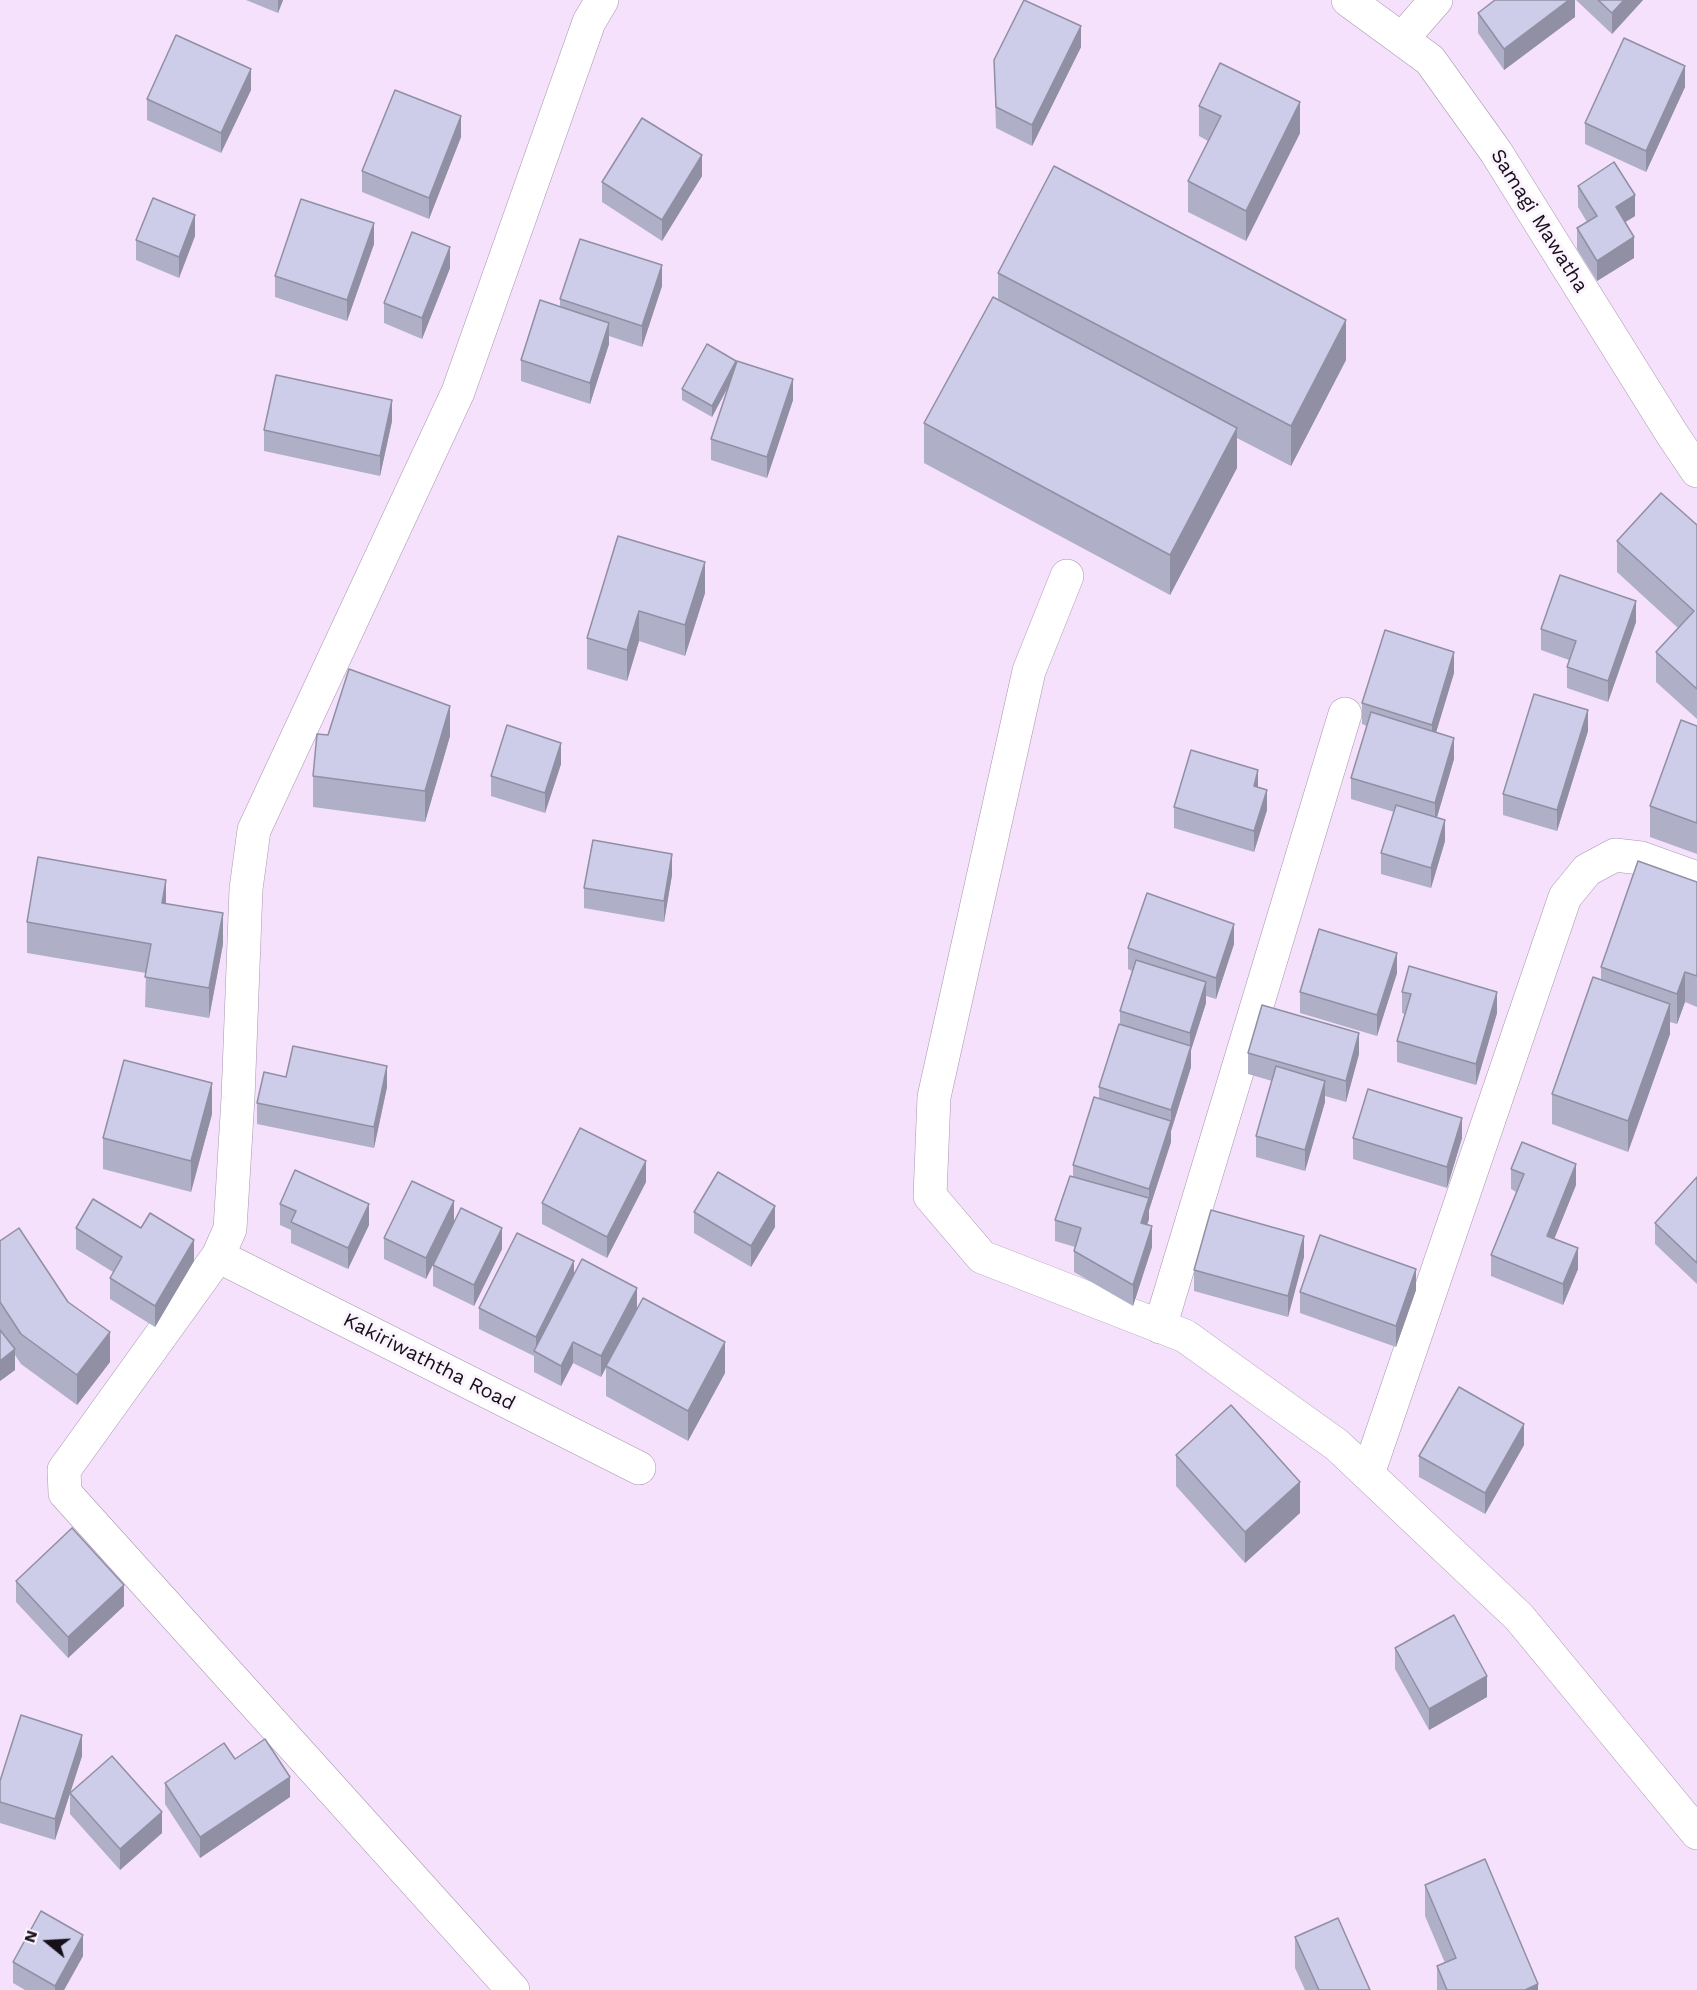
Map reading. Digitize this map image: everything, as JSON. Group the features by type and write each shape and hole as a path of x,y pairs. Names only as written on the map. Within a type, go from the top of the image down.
{"street":[{"path":"513,1990 65,1493 64,1470 218,1256 230,1229 238,1098 246,889 254,830 458,392 589,22 602,0"},
{"name":"Samagi Mawatha","path":"1348,0 1430,60 1496,152 1697,471"},
{"path":"1402,39 1436,0"},
{"path":"1067,576 1029,671 934,1097 930,1196 982,1257 1185,1336 1337,1445 1519,1617 1697,1833"},
{"path":"1160,1327 1345,714"},
{"path":"1368,1474 1564,897 1587,870 1615,855 1641,858 1697,878"},
{"name":"Kakiriwaththa Road","path":"218,1256 639,1468"}],"building":[{"path":"1024,0 1081,26 1032,125 996,107 994,60"},
{"path":"1495,0 1569,0 1504,49 1478,13"},
{"path":"1598,0 1624,0 1612,13"},
{"path":"176,35 251,69 221,133 147,99"},
{"path":"1624,38 1685,66 1646,151 1585,123"},
{"path":"1220,63 1300,102 1246,211 1188,181 1221,116 1199,106"},
{"path":"395,90 461,116 429,198 362,171"},
{"path":"642,118 702,155 662,220 602,182"},
{"path":"1614,162 1635,195 1616,207 1634,237 1597,261 1577,228 1597,216 1578,186"},
{"path":"1054,166 1346,320 1291,426 998,273"},
{"path":"153,198 195,215 179,257 136,240"},
{"path":"301,199 374,223 347,300 275,276"},
{"path":"412,232 450,247 422,318 384,303"},
{"path":"580,239 662,265 642,326 560,299"},
{"path":"993,297 1237,428 1170,555 924,423"},
{"path":"540,300 609,323 590,383 521,360"},
{"path":"707,344 736,361 712,406 682,389"},
{"path":"737,361 793,379 767,457 711,439"},
{"path":"276,375 392,400 380,456 264,430"},
{"path":"1661,493 1697,525 1697,689 1656,652 1694,611 1617,541"},
{"path":"618,536 705,562 685,625 639,611 627,650 587,638"},
{"path":"1560,575 1636,601 1608,681 1567,667 1576,641 1541,629"},
{"path":"1385,630 1454,652 1432,725 1362,703"},
{"path":"349,669 450,706 425,791 313,776 317,734 328,735"},
{"path":"1534,694 1588,710 1557,810 1503,794"},
{"path":"1371,712 1454,738 1435,803 1351,778"},
{"path":"1681,720 1697,726 1697,823 1650,806"},
{"path":"507,725 561,743 545,793 491,776"},
{"path":"1191,750 1258,770 1254,786 1267,790 1254,831 1174,807"},
{"path":"1396,805 1445,820 1431,868 1381,853"},
{"path":"593,840 672,854 664,901 584,888"},
{"path":"38,857 166,880 162,903 223,913 209,988 145,977 151,944 27,922"},
{"path":"1638,861 1697,882 1697,976 1685,972 1677,994 1601,967"},
{"path":"1147,893 1234,924 1216,978 1128,948"},
{"path":"1319,929 1397,953 1377,1015 1300,992"},
{"path":"1136,960 1206,982 1190,1033 1120,1011"},
{"path":"1409,966 1497,992 1476,1064 1397,1041 1411,994 1402,992"},
{"path":"1593,977 1670,1004 1628,1121 1552,1094"},
{"path":"1262,1005 1359,1033 1346,1081 1248,1053"},
{"path":"1119,1024 1191,1046 1171,1110 1099,1087"},
{"path":"293,1046 387,1066 374,1127 257,1103 264,1072 286,1077"},
{"path":"124,1060 212,1083 191,1161 103,1138"},
{"path":"1276,1066 1325,1081 1305,1150 1256,1136"},
{"path":"1368,1089 1462,1118 1447,1167 1353,1138"},
{"path":"1094,1097 1171,1121 1149,1189 1073,1165"},
{"path":"580,1128 646,1161 607,1237 542,1203"},
{"path":"1522,1142 1576,1164 1547,1236 1578,1248 1563,1284 1491,1255 1524,1174 1511,1169"},
{"path":"295,1170 369,1204 348,1248 291,1222 296,1211 280,1204"},
{"path":"718,1172 775,1206 751,1246 694,1212"},
{"path":"1070,1176 1149,1198 1141,1223 1152,1226 1133,1285 1074,1251 1081,1228 1055,1220"},
{"path":"1697,1177 1697,1263 1655,1223"},
{"path":"412,1181 454,1201 426,1258 384,1238"},
{"path":"93,1199 141,1228 150,1213 194,1240 155,1306 110,1278 122,1257 76,1228"},
{"path":"461,1208 502,1228 474,1285 433,1265"},
{"path":"1211,1210 1304,1236 1288,1296 1194,1270"},
{"path":"19,1228 68,1302 110,1332 77,1375 21,1334 0,1302 0,1241"},
{"path":"517,1233 574,1261 536,1337 479,1308"},
{"path":"1320,1235 1416,1269 1396,1326 1300,1292"},
{"path":"582,1259 637,1288 601,1356 573,1342 561,1366 534,1351"},
{"path":"643,1298 725,1342 688,1411 606,1366"},
{"path":"0,1330 15,1349 0,1361"},
{"path":"1459,1387 1524,1424 1485,1493 1419,1456"},
{"path":"1231,1405 1300,1482 1245,1532 1176,1455"},
{"path":"72,1528 124,1585 68,1637 16,1581"},
{"path":"1454,1615 1487,1676 1429,1709 1395,1648"},
{"path":"21,1715 82,1735 55,1819 0,1802 0,1781"},
{"path":"265,1739 290,1777 200,1837 165,1783 224,1743 235,1759"},
{"path":"112,1756 162,1812 120,1849 70,1793"},
{"path":"1485,1859 1538,1984 1525,1990 1447,1990 1437,1966 1456,1958 1425,1885"},
{"path":"41,1911 83,1935 55,1986 13,1962"},
{"path":"1338,1918 1370,1990 1319,1990 1295,1937"}]}
